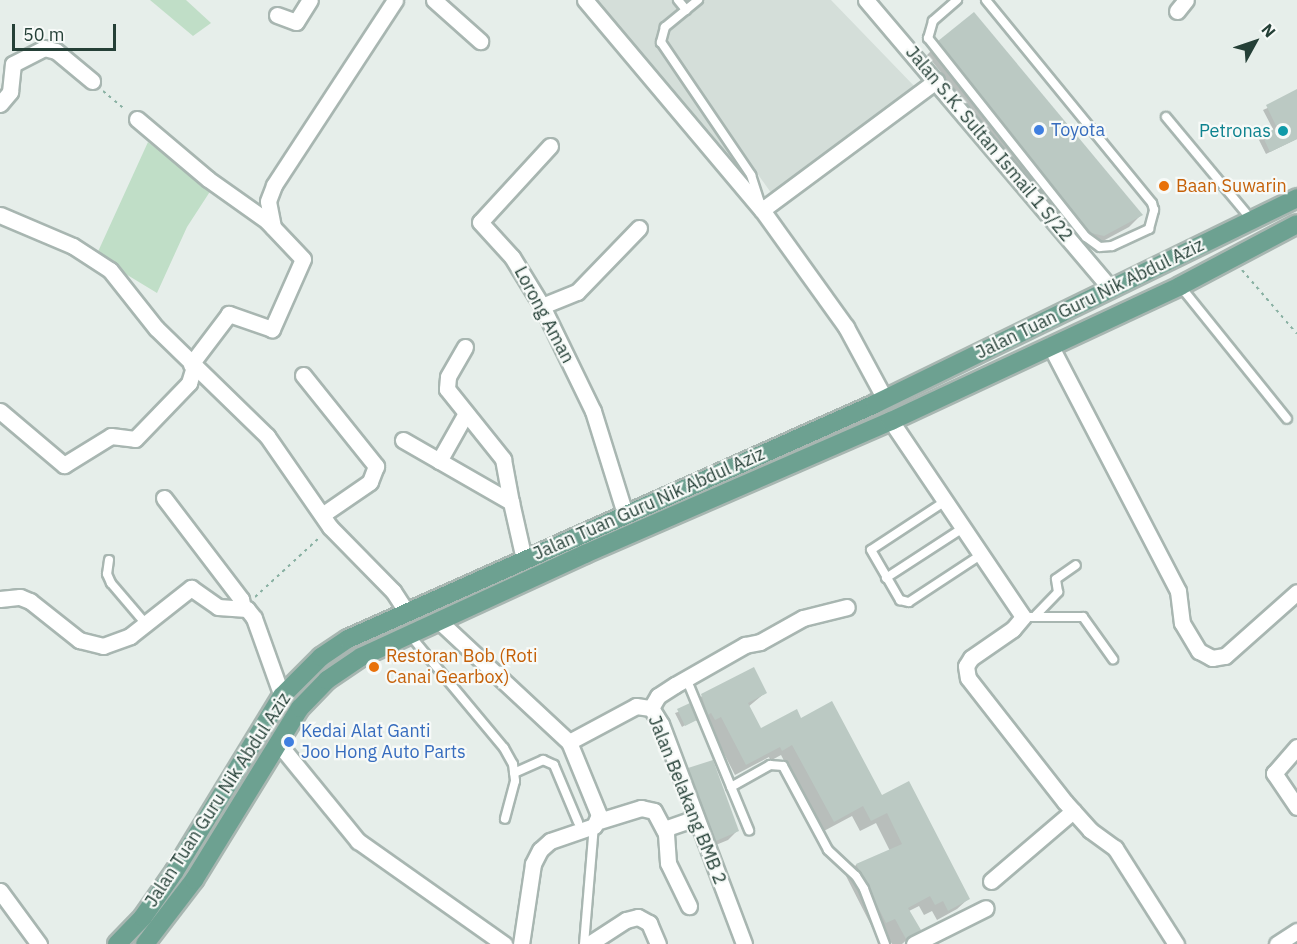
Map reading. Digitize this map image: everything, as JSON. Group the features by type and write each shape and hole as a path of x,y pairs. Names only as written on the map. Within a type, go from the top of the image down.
{"main road":[{"name":"Jalan Tuan Guru Nik Abdul Aziz","path":"117,944 144,917 176,871 282,696 321,657 406,610 885,399 1297,198"},
{"name":"Jalan Tuan Guru Nik Abdul Aziz","path":"145,944 194,880 300,708 327,680 408,633 891,421 1173,289 1297,224"},
{"path":"1151,270 1173,289"},
{"path":"729,469 727,480 741,488"}],"street":[{"path":"277,15 296,22 310,0"},
{"path":"273,227 268,201 274,186 394,0"},
{"path":"434,0 480,41"},
{"path":"585,0 762,210 846,327 885,399"},
{"name":"Jalan S.K. Sultan Ismail 1 S/22","path":"867,0 1112,289"},
{"path":"0,104 10,92 13,64 44,48 56,51 92,81"},
{"path":"762,210 936,81"},
{"path":"0,411 64,465 111,436 135,439 189,383 193,366 229,314 272,329 303,259 273,227 136,119"},
{"name":"Lorong Aman","path":"550,146 480,222 512,257 542,306 593,411 625,514"},
{"path":"0,215 73,246 110,270 193,366 267,436 326,521 393,591 406,610"},
{"path":"542,306 577,292 639,228"},
{"path":"1050,345 1179,593 1181,620 1199,651 1212,658 1226,656 1297,592"},
{"path":"465,348 446,385 503,459 524,559"},
{"path":"303,375 376,466 370,482 326,521"},
{"path":"439,461 466,413"},
{"path":"891,421 944,502 1029,616 971,658 966,666 968,678 1090,831 1115,848 1176,944"},
{"path":"403,440 511,502"},
{"path":"164,498 241,599 243,608 254,618 282,696"},
{"path":"0,599 20,597 30,601 79,640 92,645 116,644 146,624 191,588 218,607 243,608"},
{"path":"651,708 658,696 686,678 803,618 847,607"},
{"path":"438,620 569,742 597,824"},
{"name":"Jalan Belakang BMB 2","path":"569,742 636,705 651,708 661,724 744,944"},
{"path":"278,743 358,841 504,944"},
{"path":"1297,747 1274,773 1297,807"},
{"path":"521,944 533,864 540,850 550,841 645,807 654,812 664,829 666,856 689,906"},
{"path":"991,881 1073,811"},
{"path":"664,829 696,818"},
{"path":"0,891 39,944"},
{"path":"914,944 986,908"},
{"path":"587,944 626,920 638,917 649,923 658,944"},
{"path":"1277,944 1297,931"}],"lane":[{"path":"678,0 686,10"},
{"path":"698,0 662,32 661,42 751,175 762,210"},
{"path":"957,0 933,21 928,38 1086,237 1100,247 1112,246 1149,229 1154,210 1152,202 986,0"},
{"path":"1166,117 1252,220"},
{"path":"1013,172 1025,161"},
{"path":"1173,289 1287,419"},
{"path":"944,502 871,550 886,578 906,603 982,555"},
{"path":"886,578 963,528"},
{"path":"109,560 107,574 111,583 146,624"},
{"path":"1029,616 1058,592 1056,579 1076,565"},
{"path":"1029,616 1083,617 1113,659"},
{"path":"408,633 504,748 514,773 505,819"},
{"path":"686,678 749,830"},
{"path":"514,773 543,760 554,765 578,822"},
{"path":"731,787 770,765 783,766 828,850 856,876 864,889 885,944"},
{"path":"587,944 597,824"}],"path":[{"path":"92,81 136,119"},
{"path":"1233,258 1257,292 1297,334"},
{"path":"243,608 326,521"}],"shaded area":[{"path":"591,0 831,0 917,89 774,197 757,173 745,182"}],"green space":[{"path":"150,0 186,0 211,23 193,36"},
{"path":"148,142 211,190 187,227 157,293 96,256"}],"building":[{"name":"Toyota","path":"974,12 1143,215 1104,236 1091,233 938,41"},
{"path":"1297,89 1297,139 1270,152 1262,135 1277,128 1266,105"},
{"path":"754,667 767,693 748,703 761,728 797,709 801,718 832,701 882,795 909,781 970,899 948,911 943,901 935,905 930,896 908,908 921,930 906,939 895,919 886,923 856,864 902,844 887,813 871,821 863,806 834,822 792,745 782,751 780,747 746,765 721,717 715,720 711,713 708,715 701,694"},
{"path":"690,703 697,720 685,726 677,709"},
{"path":"713,760 739,831 716,841 688,768"}],"place":[{"name":"Toyota","path":"1039,130"},
{"name":"Petronas","path":"1283,131"},
{"name":"Baan Suwarin","path":"1164,186"},
{"name":"Restoran Bob (Roti Canai Gearbox)","path":"374,667"},
{"name":"Kedai Alat Ganti Joo Hong Auto Parts","path":"289,742"}]}
